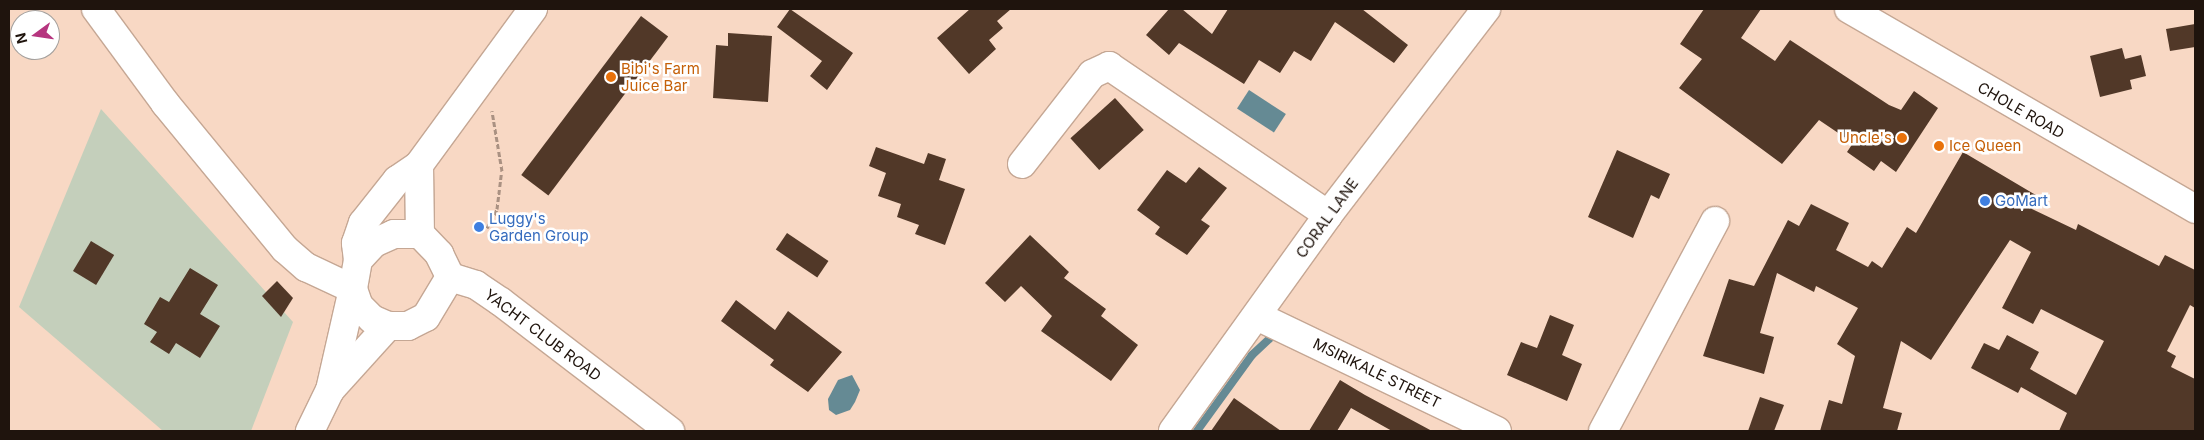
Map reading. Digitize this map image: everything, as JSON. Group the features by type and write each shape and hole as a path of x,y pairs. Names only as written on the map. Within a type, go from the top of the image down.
{"street":[{"path":"96,9 165,103 285,249 306,267 352,289 359,306 372,319 388,326 408,326 458,299 501,302"},
{"path":"310,431 330,390 358,260 356,243 363,224 397,180 419,165 461,103 533,9"},
{"name":"CORAL LANE","path":"1173,431 1328,215 1486,9"},
{"name":"CHOLE ROAD","path":"1849,9 2195,209"},
{"path":"1022,164 1092,74 1109,66 1124,72 1328,215"},
{"path":"419,165 420,234 439,254 450,277 426,317"},
{"path":"1602,431 1715,220"},
{"path":"358,260 374,243 394,234 420,234"},
{"name":"YACHT CLUB ROAD","path":"450,277 476,285 501,302 670,431"},
{"name":"MSIRIKALE STREET","path":"1257,316 1496,431"},
{"path":"330,390 388,326"}],"path":[{"path":"481,77 501,147 500,195 487,228"}],"green space":[{"path":"101,109 293,322 251,431 163,431 19,307"}],"water":[{"path":"1249,90 1286,114 1274,132 1237,108"},
{"path":"852,375 860,390 850,410 836,415 829,410 828,399 838,380"}],"building":[{"path":"790,9 853,53 827,90 810,76 822,61 777,27"},
{"path":"970,9 1011,9 997,21 1003,28 989,40 996,49 969,74 937,38"},
{"path":"1169,9 1182,9 1212,34 1228,9 1362,9 1408,45 1394,63 1335,22 1311,61 1294,51 1280,73 1259,60 1244,84 1179,43 1169,55 1146,35"},
{"path":"1704,9 1761,9 1741,38 1775,61 1790,40 1889,105 1901,110 1914,91 1938,108 1896,172 1881,161 1874,171 1847,152 1853,143 1819,120 1782,164 1679,88 1702,59 1680,44"},
{"path":"641,16 668,36 548,195 521,175"},
{"path":"2195,24 2195,47 2170,51 2166,29"},
{"path":"728,33 772,36 768,102 713,98 716,45 728,46"},
{"path":"2122,48 2125,59 2141,55 2146,76 2130,80 2132,89 2100,97 2090,56"},
{"path":"1115,98 1144,130 1099,170 1070,138"},
{"path":"876,147 924,164 928,153 946,159 939,180 965,189 945,245 915,234 919,225 897,217 901,204 878,196 886,173 869,166"},
{"path":"1617,150 1670,174 1659,199 1651,195 1633,238 1588,217"},
{"path":"1963,152 2039,197 2032,209 2076,230 2078,224 2159,266 2165,255 2195,270 2195,308 2190,305 2167,351 2176,356 2171,367 2195,379 2195,431 2059,431 2067,413 2021,387 2018,393 1971,368 1984,343 1999,350 2007,335 2039,352 2030,369 2076,395 2104,341 2041,309 2033,324 2002,308 2031,252 2010,240 1931,360 1901,341 1883,408 1902,413 1897,431 1820,431 1829,400 1842,404 1855,356 1837,344 1858,308 1816,286 1814,292 1777,273 1760,333 1774,337 1764,374 1703,356 1729,279 1754,286 1788,220 1799,226 1811,204 1849,223 1836,250 1868,267 1872,261 1882,268 1907,227 1916,233"},
{"path":"1199,167 1227,188 1201,220 1210,226 1187,255 1155,234 1160,227 1137,210 1167,170 1186,183"},
{"path":"787,233 828,261 817,278 776,250"},
{"path":"1030,235 1069,272 1064,278 1106,309 1101,316 1138,345 1111,381 1041,331 1052,316 1021,286 1005,302 985,283"},
{"path":"91,241 114,255 96,285 73,271"},
{"path":"190,268 218,285 200,314 220,326 200,358 176,343 169,354 150,342 157,332 144,324 160,297 169,302"},
{"path":"277,281 293,298 281,317 262,296"},
{"path":"736,300 775,330 788,311 842,352 808,392 770,365 774,360 721,321"},
{"path":"1550,315 1574,325 1562,355 1582,364 1567,401 1507,375 1521,342 1537,348"},
{"path":"1340,380 1432,431 1392,431 1351,408 1337,431 1309,431"},
{"path":"1760,397 1784,405 1774,431 1748,431"},
{"path":"1234,398 1281,431 1211,431"}],"waterway":[{"path":"1197,431 1252,355 1277,332"}],"place":[{"name":"Bibi's Farm Juice Bar","path":"611,77"},
{"name":"Uncle's","path":"1902,138"},
{"name":"Ice Queen","path":"1939,146"},
{"name":"GoMart","path":"1985,201"},
{"name":"Luggy's Garden Group","path":"479,227"}]}
